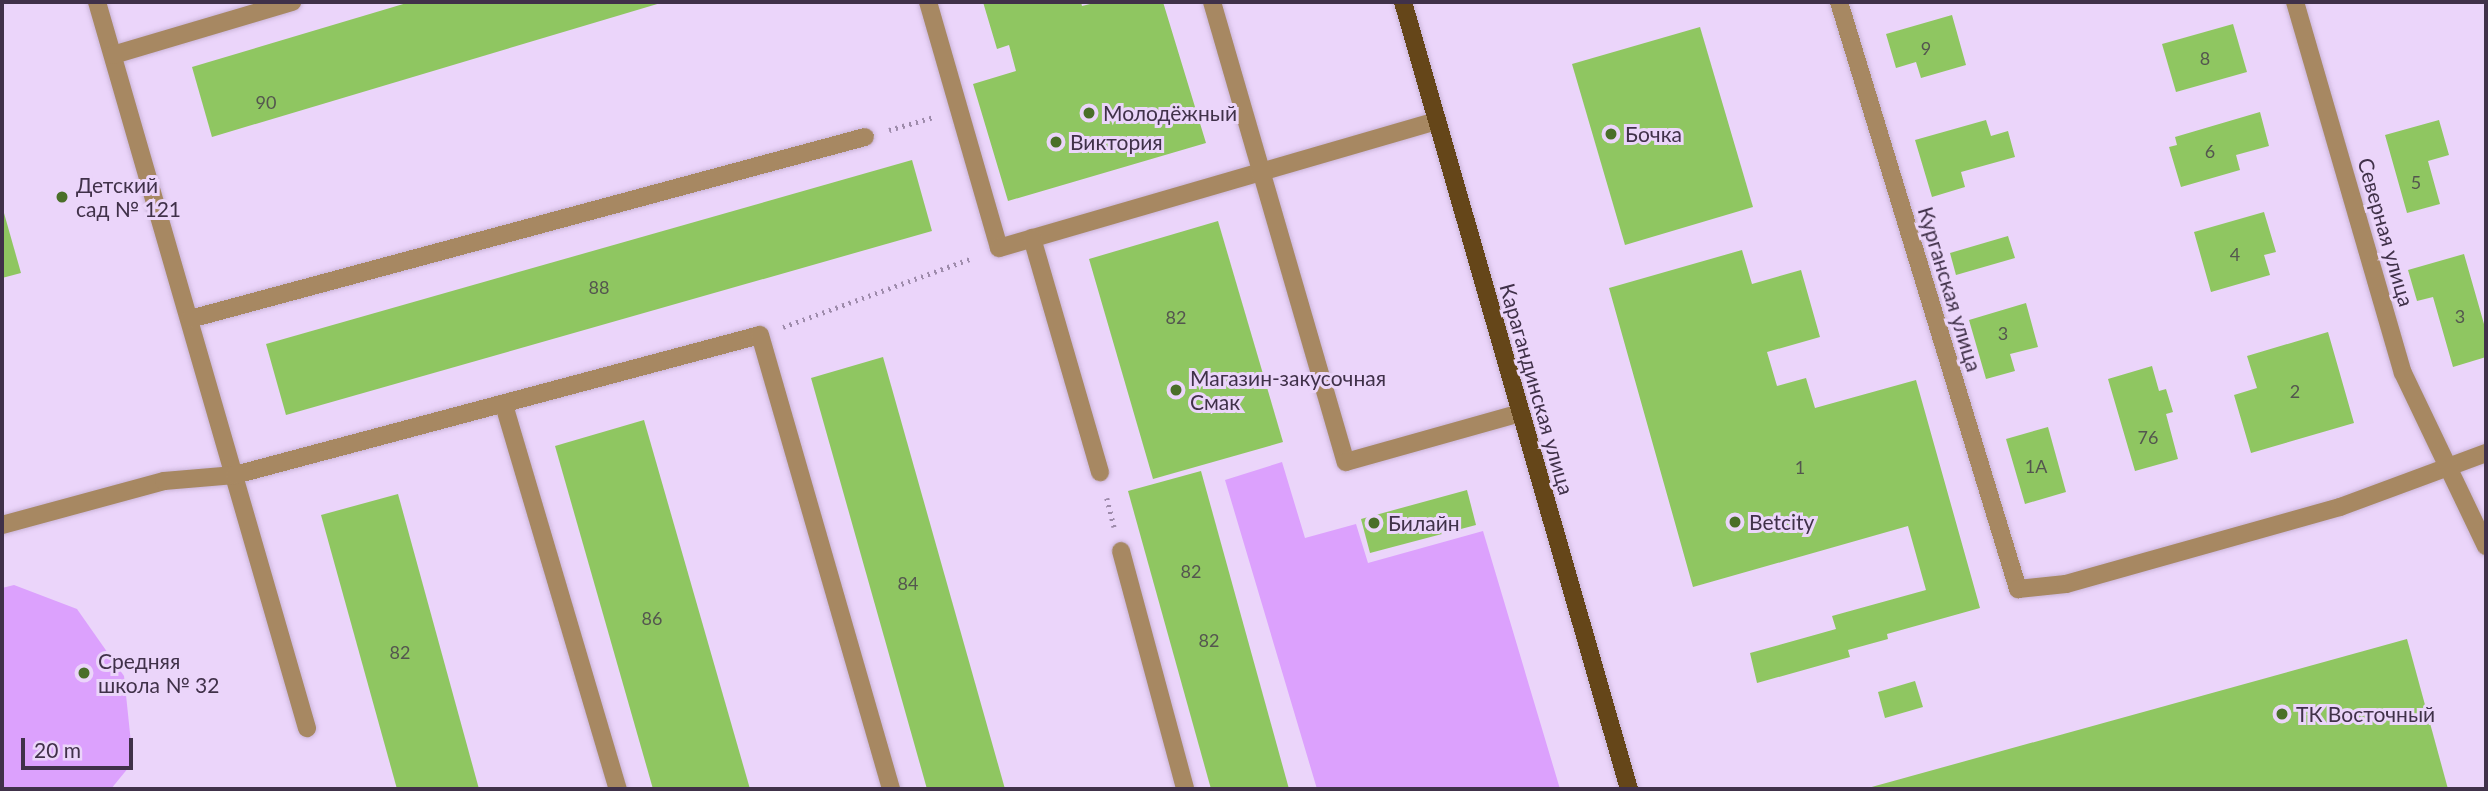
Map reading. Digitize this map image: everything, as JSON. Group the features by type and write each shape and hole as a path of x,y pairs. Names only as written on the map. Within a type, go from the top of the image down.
{"main road":[{"name":"Карагандинская улица","path":"1403,2 1629,789"}],"street":[{"path":"97,2 307,728"},
{"path":"113,55 292,2"},
{"path":"928,2 999,248 1437,121"},
{"path":"1212,2 1346,461 1520,413"},
{"name":"Курганская улица","path":"1839,2 2018,589 2066,584 2288,522 2448,469"},
{"name":"Северная улица","path":"2295,2 2403,373 2448,469 2475,518 2486,546"},
{"path":"190,319 864,137"},
{"path":"1032,239 1100,472"},
{"path":"2,525 164,481 235,475 760,335 891,789"},
{"path":"504,405 618,789"},
{"path":"2448,469 2486,453"},
{"path":"1121,551 1185,789"}],"path":[{"path":"864,137 958,110"},
{"path":"760,335 999,248"},
{"path":"1100,472 1121,551"}],"shaded area":[{"path":"1282,462 1305,538 1356,524 1368,563 1483,531 1560,789 1317,789 1225,480"},
{"path":"14,585 77,609 124,676 133,762 111,789 2,789 2,588"}],"building":[{"path":"410,2 664,2 212,137 192,67"},
{"name":"Молодёжный","path":"983,2 1081,2 1082,6 1098,2 1163,2 1206,143 1008,201 973,84 1016,71 1009,45 997,49"},
{"path":"1952,15 1966,65 1921,78 1916,62 1896,68 1886,34"},
{"path":"2233,24 2247,72 2176,92 2162,44"},
{"path":"1700,27 1753,207 1625,245 1572,64"},
{"path":"2260,112 2269,146 2236,155 2240,170 2181,187 2169,147 2177,145 2175,137"},
{"path":"1986,120 1991,136 2008,131 2015,157 1961,172 1965,187 1932,197 1915,140"},
{"path":"2439,120 2449,155 2428,161 2440,204 2407,213 2385,135"},
{"path":"912,160 932,231 286,415 266,344"},
{"path":"2,206 21,273 2,278"},
{"path":"2264,212 2276,252 2264,255 2270,275 2211,292 2194,232"},
{"path":"1218,221 1283,442 1153,479 1089,259"},
{"path":"2008,236 2015,258 1956,275 1950,253"},
{"path":"1742,250 1752,284 1801,270 1820,337 1767,352 1777,386 1806,378 1815,408 1916,380 1980,608 1887,634 1888,639 1848,650 1850,657 1757,683 1750,653 1836,629 1832,616 1926,590 1908,526 1693,587 1609,288"},
{"path":"2464,254 2486,331 2486,357 2453,367 2433,297 2417,301 2408,270"},
{"path":"2026,303 2038,347 2010,354 2015,371 1986,379 1969,320"},
{"path":"2328,332 2354,423 2251,453 2234,395 2257,388 2247,356"},
{"path":"883,357 1005,789 927,789 811,378"},
{"path":"2152,366 2159,391 2166,389 2173,412 2166,414 2178,459 2135,471 2108,379"},
{"path":"644,420 750,789 653,789 555,446"},
{"path":"2048,427 2066,492 2025,504 2006,439"},
{"path":"1201,471 1289,789 1211,789 1128,491"},
{"path":"1467,490 1476,525 1370,553 1361,519"},
{"path":"398,494 479,789 397,789 321,515"},
{"name":"ТК Восточный","path":"2407,639 2448,789 1868,789 1868,788"},
{"path":"1915,681 1923,707 1885,718 1878,692"}],"place":[{"name":"Молодёжный","path":"1089,113"},
{"name":"Бочка","path":"1611,134"},
{"name":"Виктория","path":"1056,142"},
{"name":"Детский сад № 121","path":"62,197"},
{"name":"Магазин-закусочная Смак","path":"1176,390"},
{"name":"Betcity","path":"1735,522"},
{"name":"Билайн","path":"1374,523"},
{"name":"Средняя школа № 32","path":"84,673"},
{"name":"ТК Восточный","path":"2282,714"}]}
